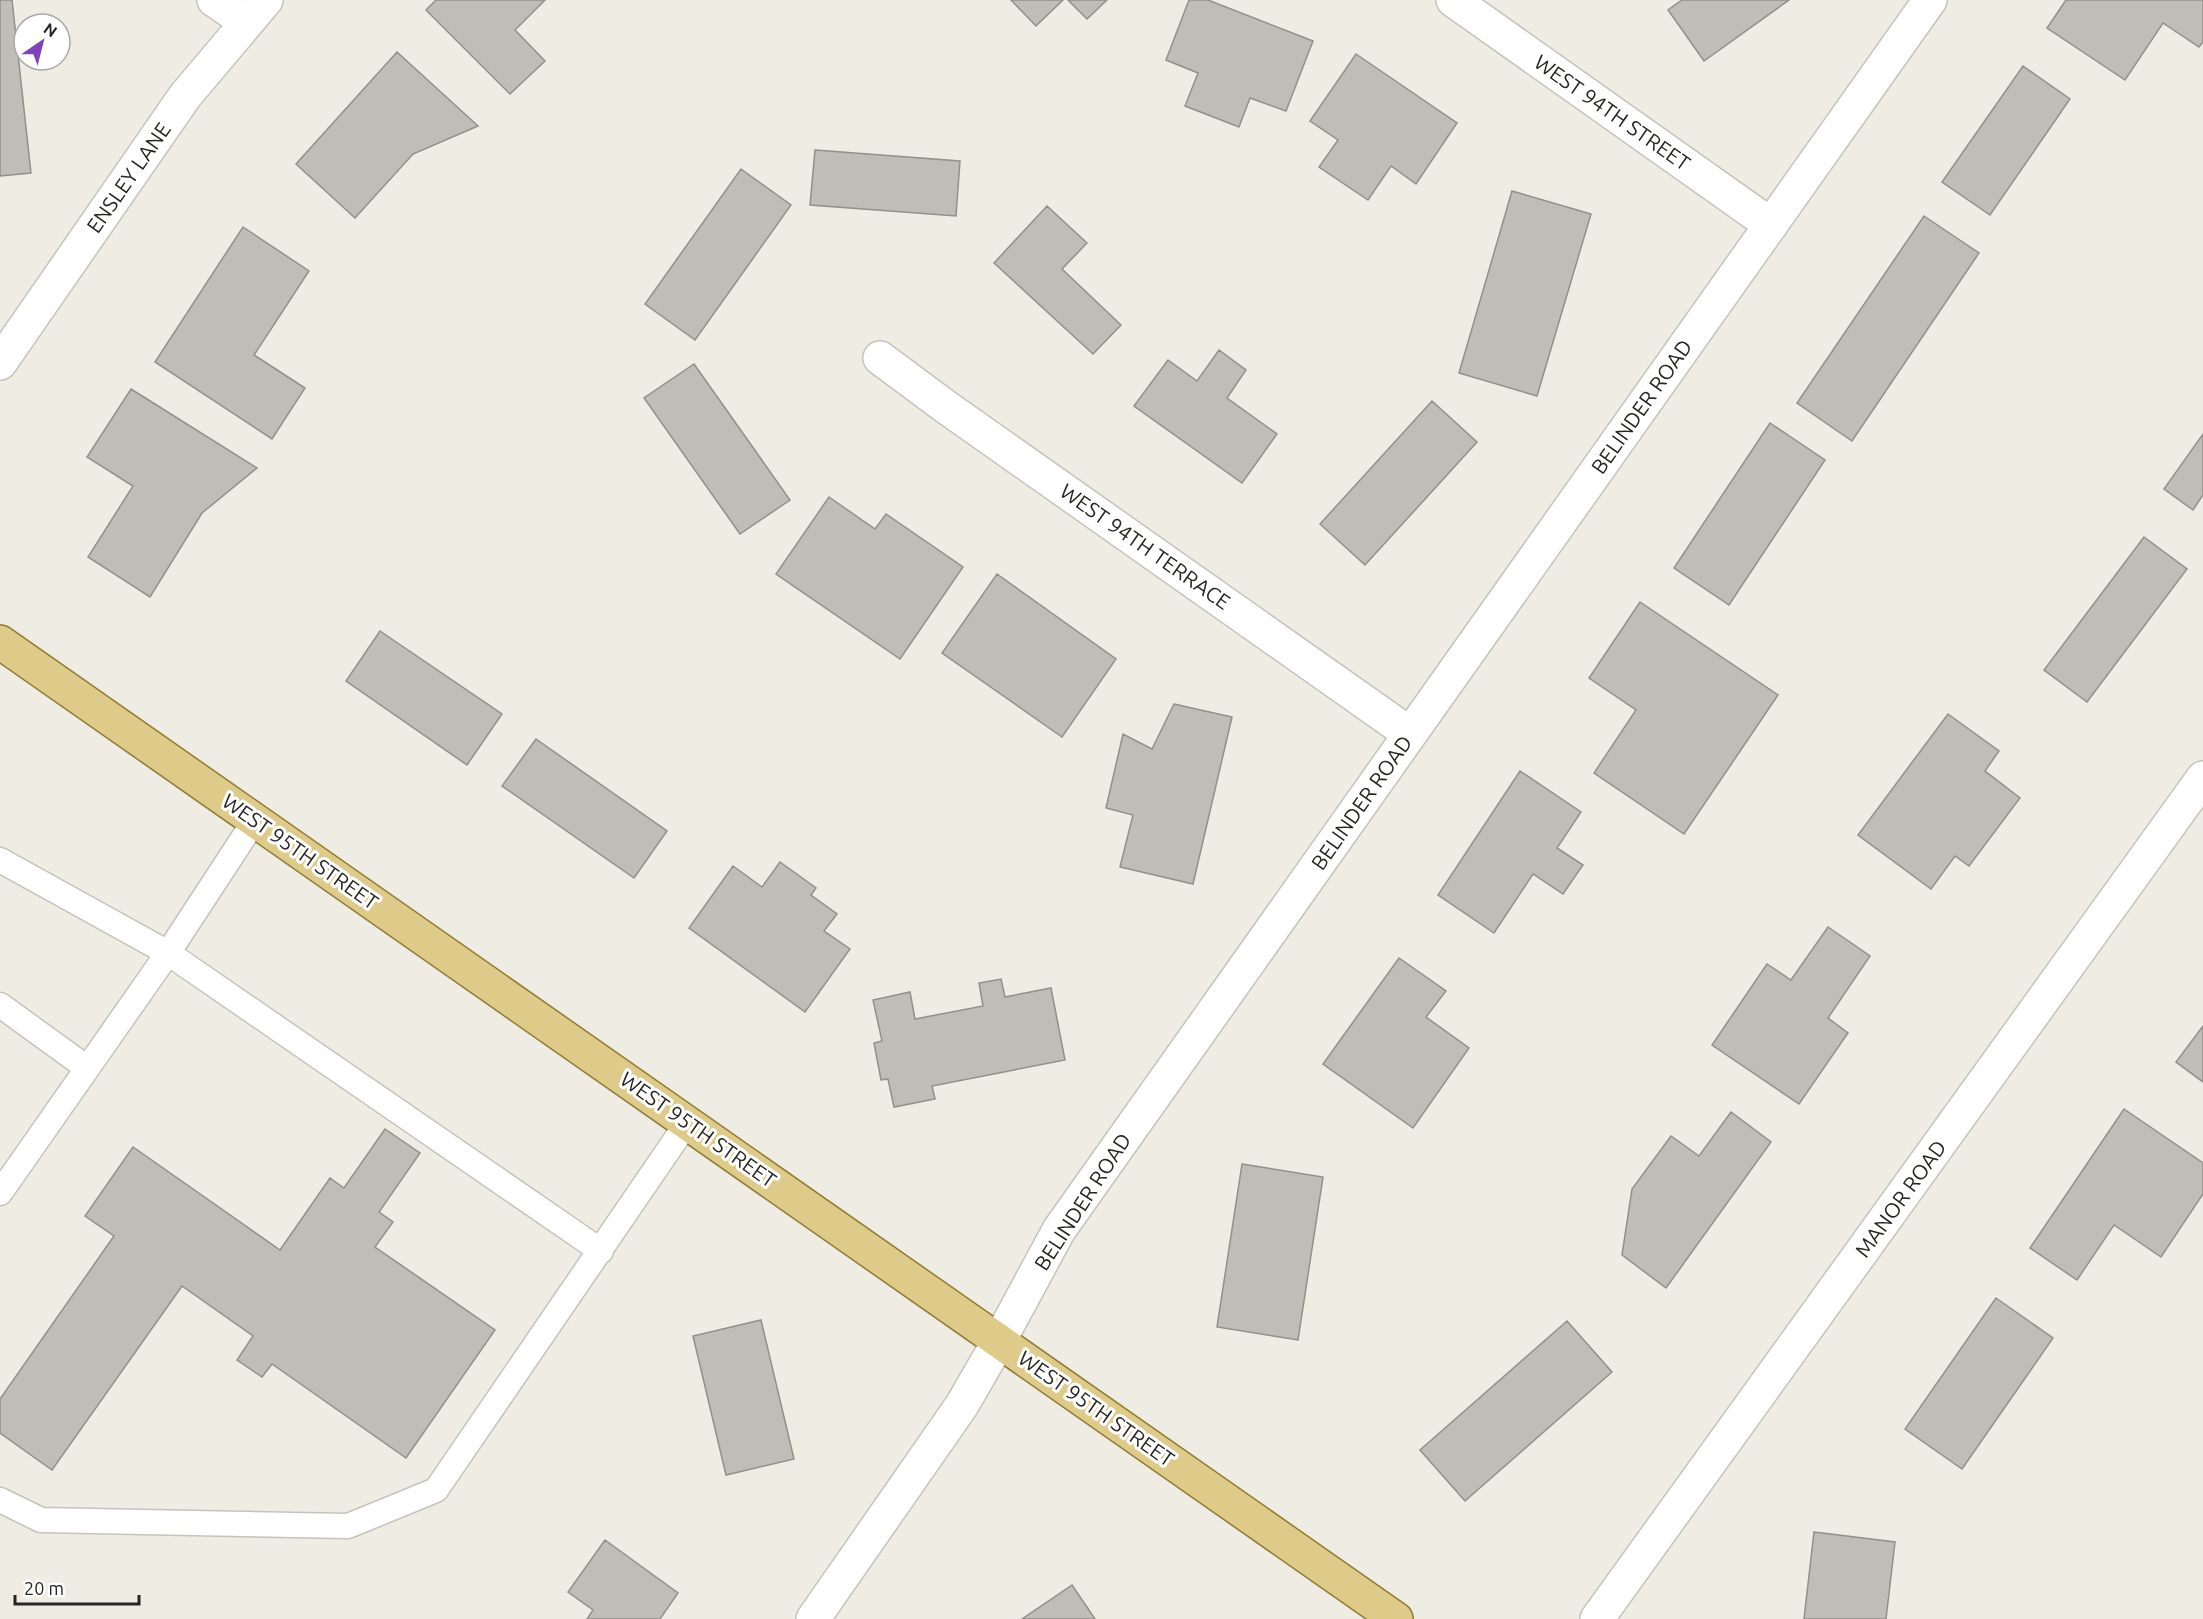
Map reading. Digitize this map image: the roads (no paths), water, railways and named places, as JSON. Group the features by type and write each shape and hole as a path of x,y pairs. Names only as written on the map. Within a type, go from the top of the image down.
{"main road":[{"name":"WEST 95TH STREET","path":"0,642 1396,1619"}],"street":[{"path":"214,0 256,11"},
{"name":"WEST 94TH STREET","path":"1453,0 1771,225"},
{"name":"BELINDER ROAD","path":"813,1619 962,1405 1059,1230 1930,0"},
{"name":"ENSLEY LANE","path":"0,363 185,96 256,11"},
{"name":"WEST 94TH TERRACE","path":"880,358 1410,734"},
{"name":"MANOR ROAD","path":"1597,1619 2203,778"}],"lane":[{"path":"0,1194 168,953 255,820"},
{"path":"0,860 168,953 601,1251"},
{"path":"0,1005 87,1068"},
{"path":"0,1500 41,1520 348,1526 436,1490 687,1122"}]}
